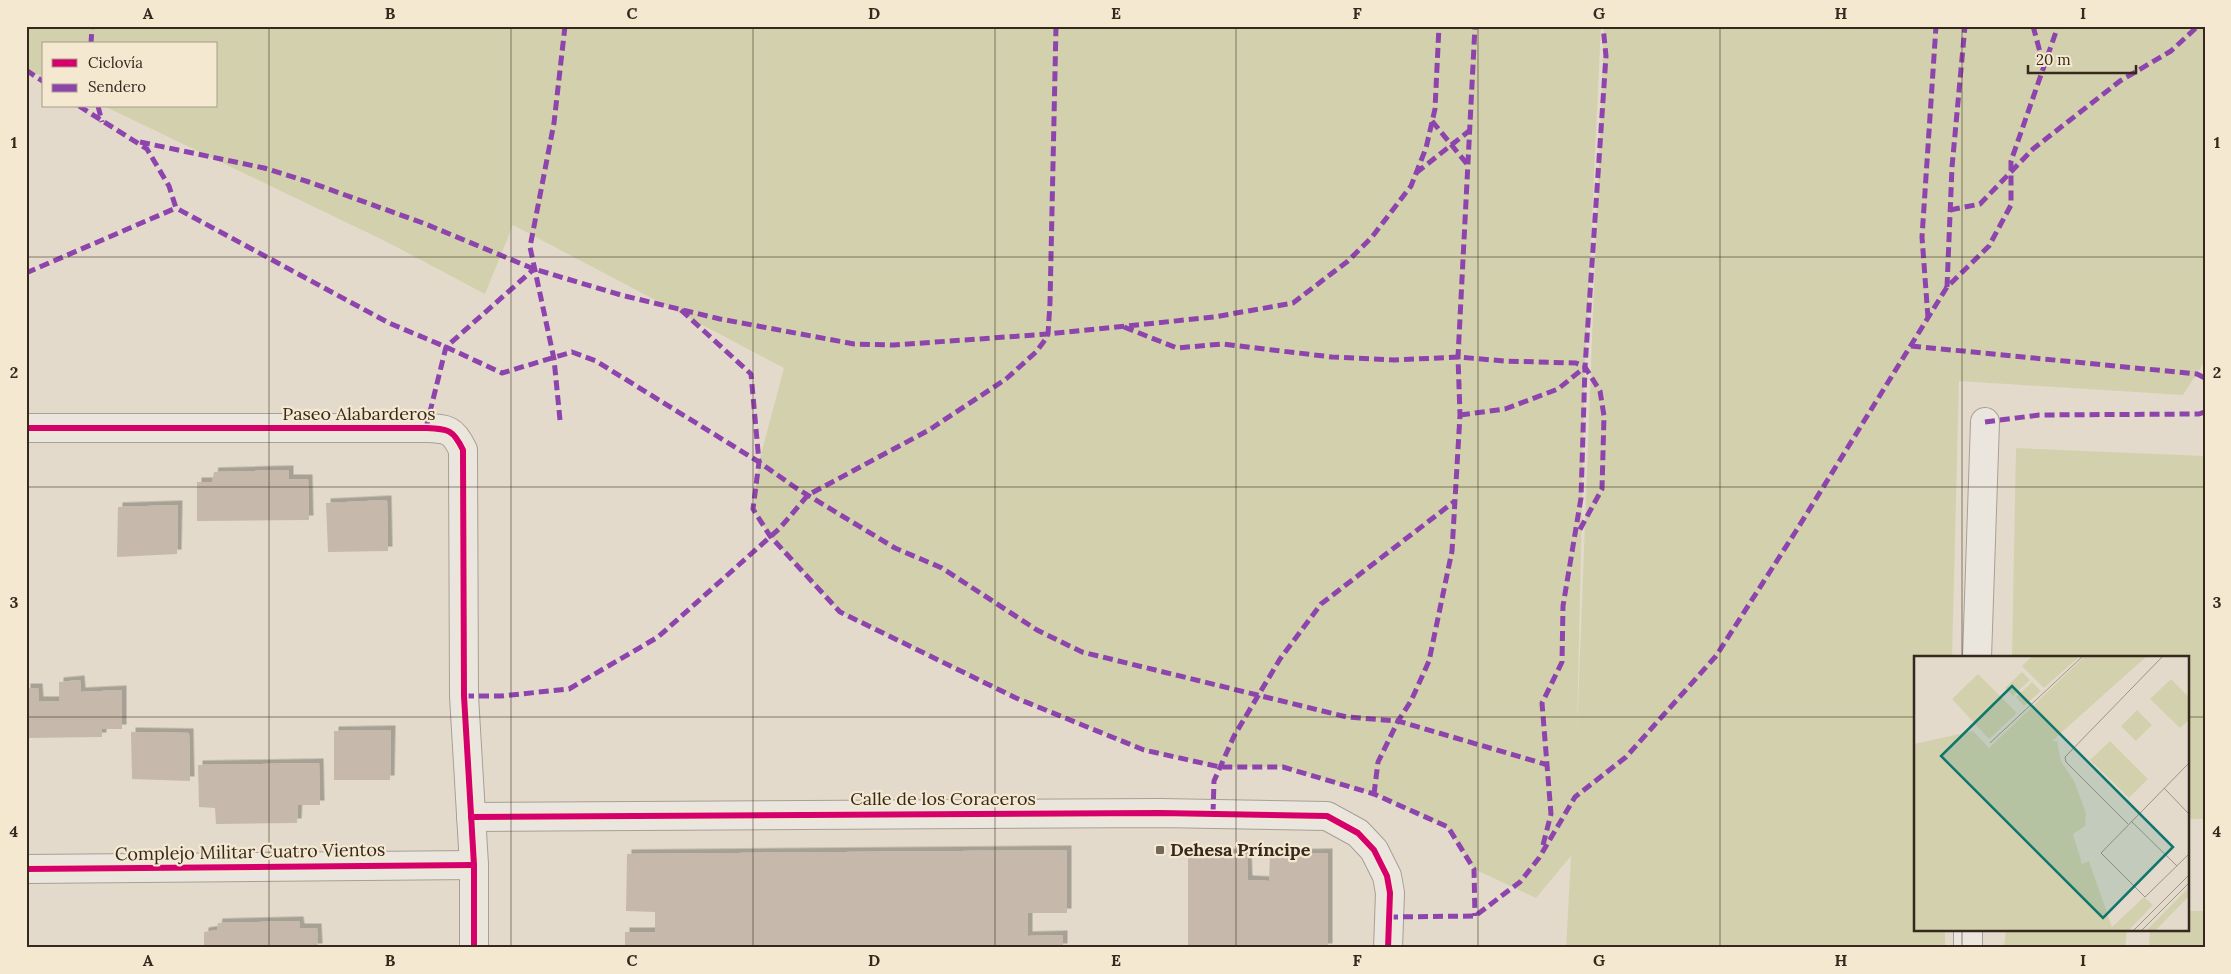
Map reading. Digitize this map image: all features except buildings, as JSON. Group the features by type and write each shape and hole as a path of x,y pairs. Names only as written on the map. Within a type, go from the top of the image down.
{"street":[{"path":"1977,656 1985,422"},
{"name":"Paseo Alabarderos","path":"26,428 426,428 446,429 456,435 463,450 464,696 471,817"},
{"name":"Calle de los Coraceros","path":"471,817 1150,813 1327,816 1358,833 1374,850 1387,876 1390,893 1388,948"},
{"path":"471,817 474,865 474,948"},
{"name":"Complejo Militar Cuatro Vientos","path":"26,869 474,865"},
{"path":"1968,932 1968,948"}],"shaded area":[{"path":"26,26 1601,26 1585,367 1577,732 1604,26 2205,26 2205,361 2183,395 1959,381 1952,656 1914,656 1914,932 1945,932 1945,948 1566,948 1571,856 1536,898 1474,869 1447,827 1374,794 1283,767 1220,767 1144,750 1016,698 840,612 770,536 753,509 759,462 784,368 513,225 485,294 387,242 108,108 218,108 218,42 42,42 42,76 26,69"},
{"path":"2016,448 2205,456 2205,819 2188,819 2188,656 2012,656"},
{"path":"2188,911 2205,911 2205,948 2149,948 2150,932 2188,932"},
{"path":"2006,932 2127,932 2125,948 2004,948"}],"marked path":[{"path":"91,42 92,26"},
{"path":"560,420 554,359 530,247 554,123 565,26"},
{"path":"464,696 501,696 569,689 658,637 780,528 808,495 929,430 1006,379 1036,352 1048,334 1050,303 1056,26"},
{"path":"140,142 264,168 423,223 534,269 621,295 720,319 854,344 894,345 1048,334 1214,317 1293,303 1348,261 1372,237 1411,186 1426,148 1435,109 1439,26"},
{"path":"1374,794 1378,762 1398,721 1411,701 1429,661 1452,551 1460,415 1458,357 1475,26"},
{"path":"1543,845 1551,814 1542,703 1562,662 1563,606 1581,498 1585,367 1606,56 1603,26"},
{"path":"1928,318 1922,237 1936,26"},
{"path":"1947,287 1952,167 1965,26"},
{"path":"2033,26 2044,67"},
{"path":"1388,917 1475,916 1520,882 1539,858 1575,797 1626,757 1716,656 1947,287 1989,246 2011,205 2011,161 2058,26"},
{"path":"1950,210 1980,204 2033,149 2120,81 2171,51 2198,26"},
{"path":"26,70 42,81"},
{"path":"82,108 147,149 169,186 176,208 389,323 502,373 572,352 596,361 759,462 796,488 895,548 942,568 1037,630 1082,652 1347,717 1398,721 1548,765"},
{"path":"98,108 102,122"},
{"path":"1432,121 1467,164"},
{"path":"1416,173 1469,131"},
{"path":"26,273 176,208"},
{"path":"426,428 446,347 534,269"},
{"path":"681,310 751,374 759,462 753,509 770,536 840,612 1016,698 1144,750 1220,767 1283,767 1374,794 1448,827 1474,869 1475,916"},
{"path":"1124,327 1177,348 1222,344 1332,357 1395,360 1458,357 1504,361 1576,363 1585,367 1600,391 1604,416 1602,489 1578,533"},
{"path":"1911,346 2197,374 2205,378"},
{"path":"1460,415 1505,409 1558,389 1585,367"},
{"path":"1985,422 2039,415 2199,414 2205,412"},
{"path":"1213,814 1214,781 1234,736 1280,659 1321,604 1455,501"}],"cycle path":[{"path":"26,428 426,428 445,430 453,434 463,450 464,696 474,865 474,948"},
{"path":"471,817 1160,813 1327,816 1358,833 1374,850 1387,876 1390,893 1388,948"},
{"path":"26,869 474,865"}],"place":[{"name":"Dehesa Príncipe","path":"1160,850"}]}
